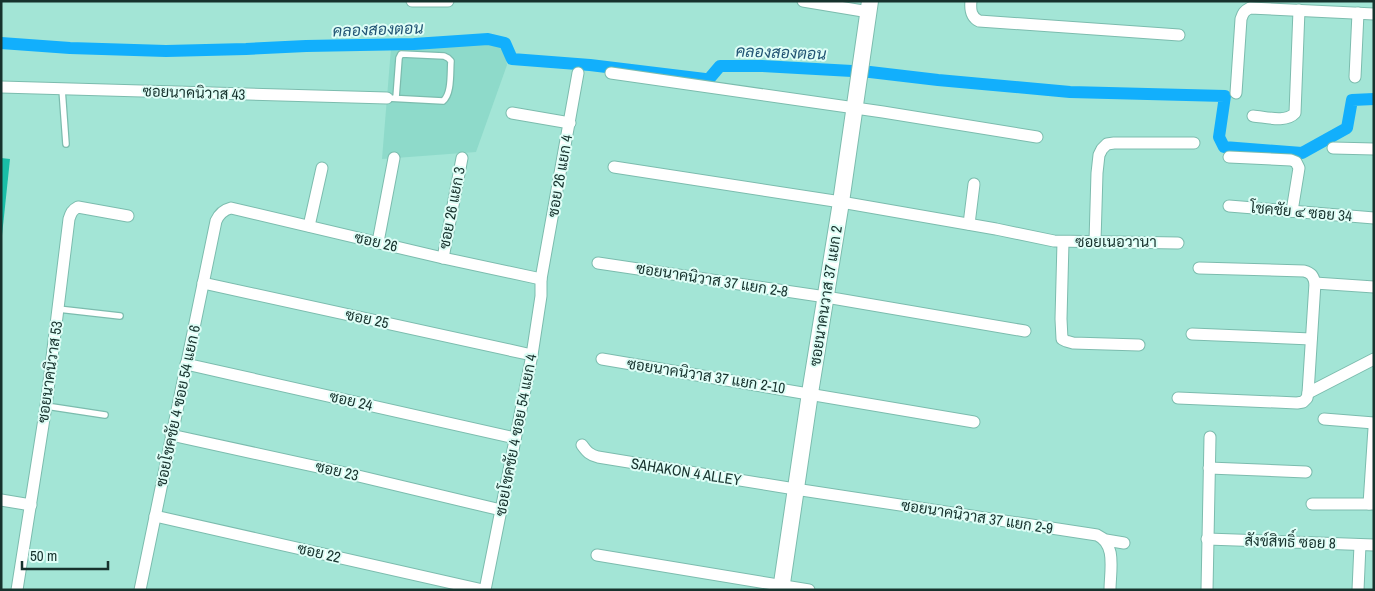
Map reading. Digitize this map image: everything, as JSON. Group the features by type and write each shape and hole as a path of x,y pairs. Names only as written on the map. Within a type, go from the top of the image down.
{"street":[{"path":"412,1 448,1"},
{"path":"803,1 869,7"},
{"path":"971,1 972,14 979,21 1179,35"},
{"name":"ซอยนาคนวาส 37 แยก 2","path":"781,588 841,202 869,7"},
{"path":"1236,93 1240,19 1243,12 1250,8 1374,14"},
{"path":"1253,116 1284,119 1291,117 1295,113 1299,10"},
{"path":"1355,77 1358,13"},
{"name":"ซอย 26 แยก 4","path":"541,279 578,73"},
{"path":"611,73 883,112 1037,137"},
{"name":"ซอยนาคนิวาส 43","path":"1,87 392,98"},
{"path":"512,113 570,124"},
{"path":"1095,241 1097,173 1099,155 1102,148 1107,144 1114,143 1194,143"},
{"path":"1333,148 1374,149"},
{"path":"1229,157 1291,160 1296,162 1298,168 1292,211"},
{"path":"378,242 394,158"},
{"name":"ซอย 26 แยก 3","path":"443,258 462,158"},
{"name":"ซอยเนอวานา","path":"614,166 841,202 1059,241 1178,243"},
{"path":"309,226 322,168"},
{"path":"969,224 974,184"},
{"name":"โชคชัย ๔ ซอย 34","path":"1229,206 1374,218"},
{"name":"ซอยนาคนิวาส 53","path":"17,590 46,406 69,219 74,209 78,207 128,216"},
{"name":"ซอย 26","path":"216,221 221,212 231,208 541,279"},
{"name":"ซอยโชคชัย 4 ซอย 54 แยก 6","path":"140,588 216,221"},
{"path":"1059,241 1062,339 1073,343 1139,345"},
{"name":"ซอยนาคนิวาส 37 แยก 2-8","path":"598,263 1025,331"},
{"path":"1178,398 1297,403 1303,402 1307,398 1308,393 1315,283 1313,275 1304,271 1199,268"},
{"name":"ซอยโชคชัย 4 ซอย 54 แยก 4","path":"484,590 532,355 541,296 541,279"},
{"name":"ซอย 25","path":"203,283 532,355"},
{"path":"1315,283 1374,287"},
{"path":"1192,334 1311,339"},
{"name":"ซอยนาคนิวาส 37 แยก 2-10","path":"602,359 974,422"},
{"path":"1308,393 1374,359"},
{"name":"ซอย 24","path":"186,364 516,438"},
{"path":"1324,419 1374,423"},
{"path":"1312,504 1371,504 1374,428"},
{"name":"ซอย 23","path":"171,435 350,474 501,510"},
{"path":"1206,590 1210,437"},
{"name":"SAHAKON 4 ALLEY","path":"582,445 586,452 598,457 796,489"},
{"path":"1209,468 1306,472"},
{"name":"ซอยนาคนิวาส 37 แยก 2-9","path":"796,489 1098,535 1106,540"},
{"path":"1,500 31,504"},
{"name":"ซอย 22","path":"155,516 484,590"},
{"name":"สังข์สิทธิ์ ซอย 8","path":"1207,539 1374,545"},
{"path":"1106,540 1124,543"},
{"path":"1106,540 1111,550 1110,590"},
{"path":"1358,590 1360,545"},
{"path":"597,555 781,588 809,590"},
{"path":"140,588 153,590"}],"lane":[{"path":"401,54 444,56 451,61 449,93 443,101 392,98 401,54"},
{"path":"62,89 66,144"},
{"path":"58,309 120,316"},
{"path":"46,406 105,415"}],"shaded area":[{"path":"478,43 498,44 504,50 507,65 476,152 382,159 391,48"},
{"path":"1,158 10,159 1,245"}],"waterway":[{"name":"คลองสองตอน","path":"1,43 70,48 166,51 414,44 488,39 505,43 512,59 590,65 705,79 709,79 720,66 762,66 870,72 1070,92 1225,96 1219,137 1224,147 1302,153 1347,128 1352,100 1374,99"}]}
